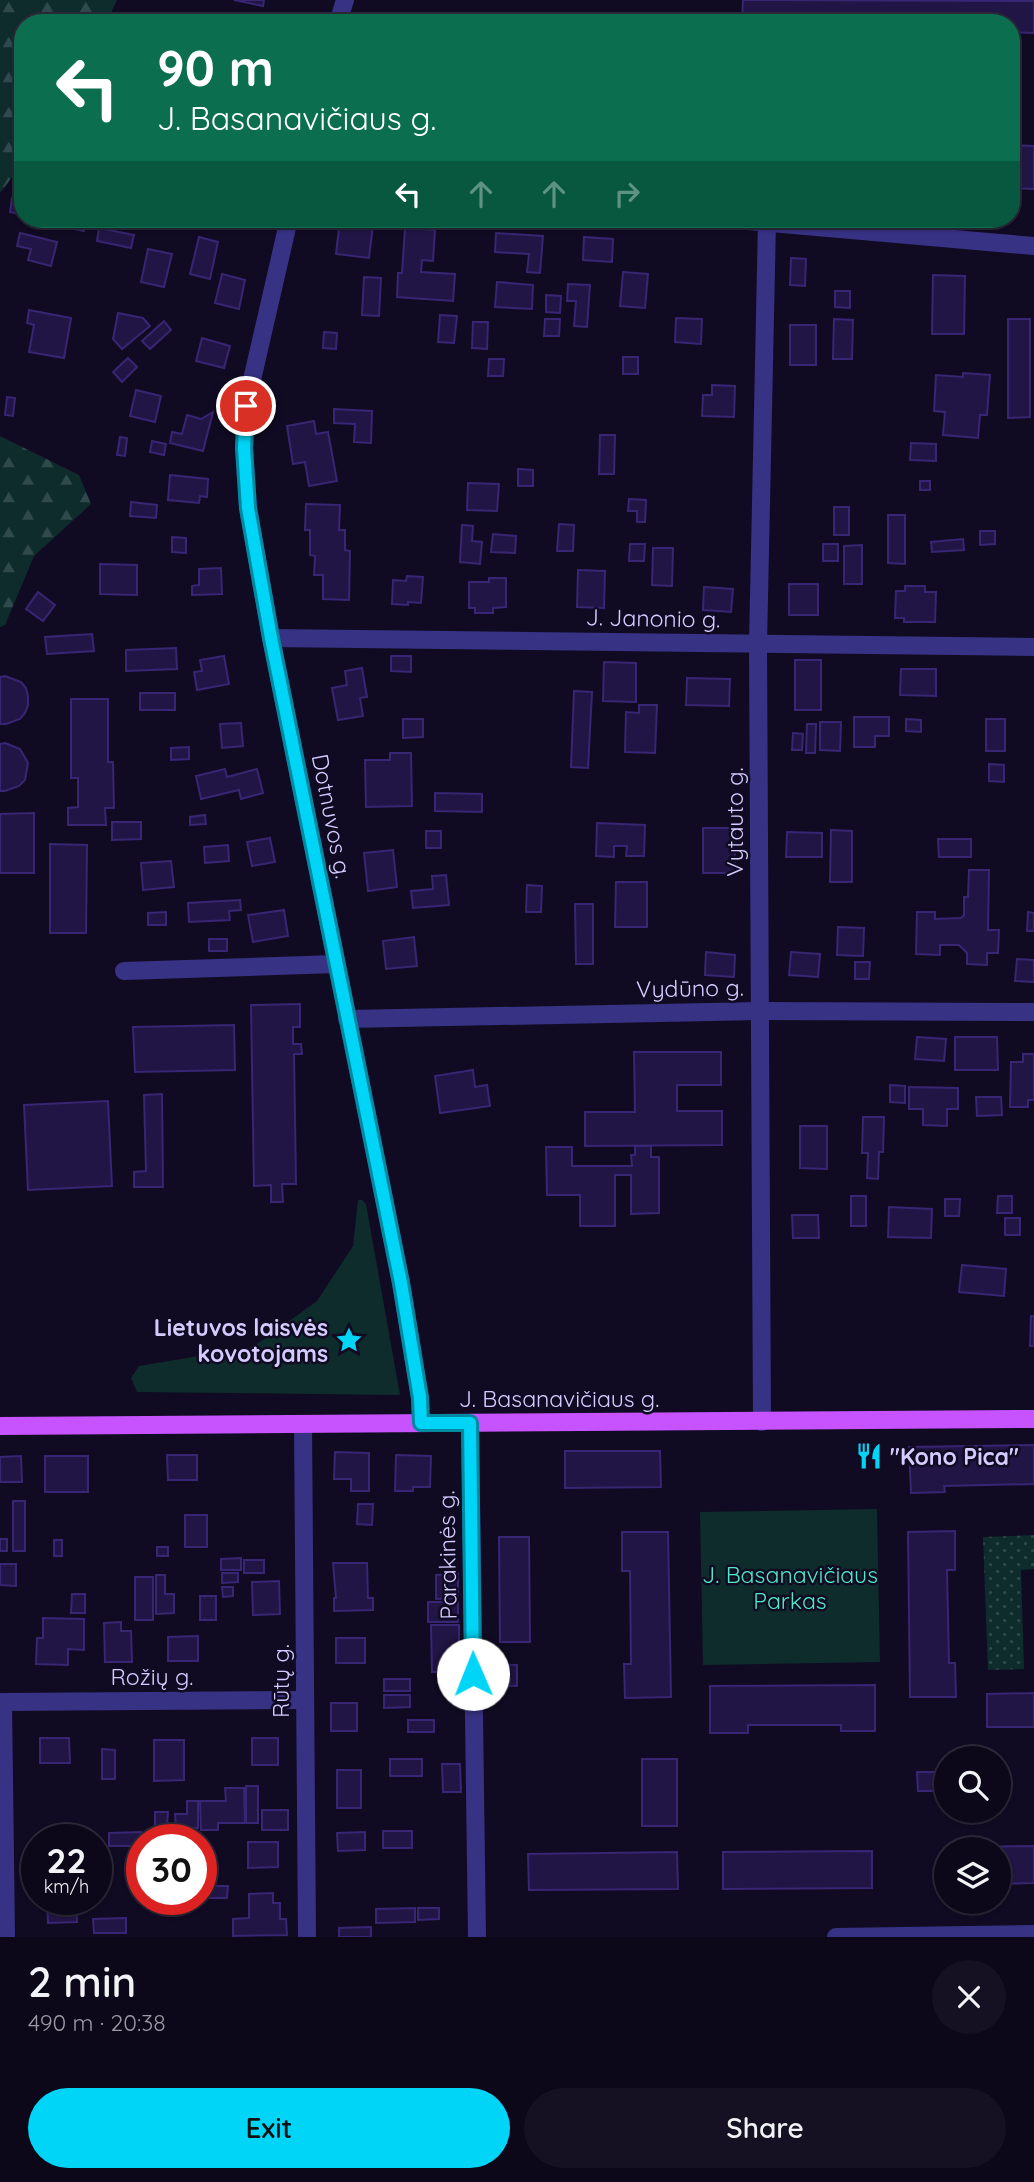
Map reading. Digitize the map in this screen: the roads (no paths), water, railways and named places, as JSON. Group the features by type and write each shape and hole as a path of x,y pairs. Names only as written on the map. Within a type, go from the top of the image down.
{"main road":[{"name":"J. Basanavičiaus g.","path":"0,1426 1034,1419"}],"street":[{"name":"Dotnuvos g.","path":"287,228 246,406 244,448 248,508 271,638 401,1283 420,1398 421,1423"},
{"name":"Vytauto g.","path":"762,1422 758,644 767,228"},
{"path":"834,228 1034,246"},
{"name":"J. Janonio g.","path":"271,638 1034,647"},
{"path":"124,971 336,964"},
{"name":"Vydūno g.","path":"347,1019 760,1011 1034,1012"},
{"name":"Parakinės g.","path":"470,1423 477,1937"},
{"name":"Rūtų g.","path":"303,1424 307,1937"},
{"name":"Rožių g.","path":"1,1702 304,1700"},
{"path":"1,1702 6,1937"},
{"path":"836,1937 1034,1934"}],"place":[{"name":"Lietuvos laisvės kovotojams","path":"349,1340"},
{"name":"\"Kono Pica\"","path":"869,1456"}],"park label":[{"name":"J. Basanavičiaus Parkas","path":"790,1587"}]}
